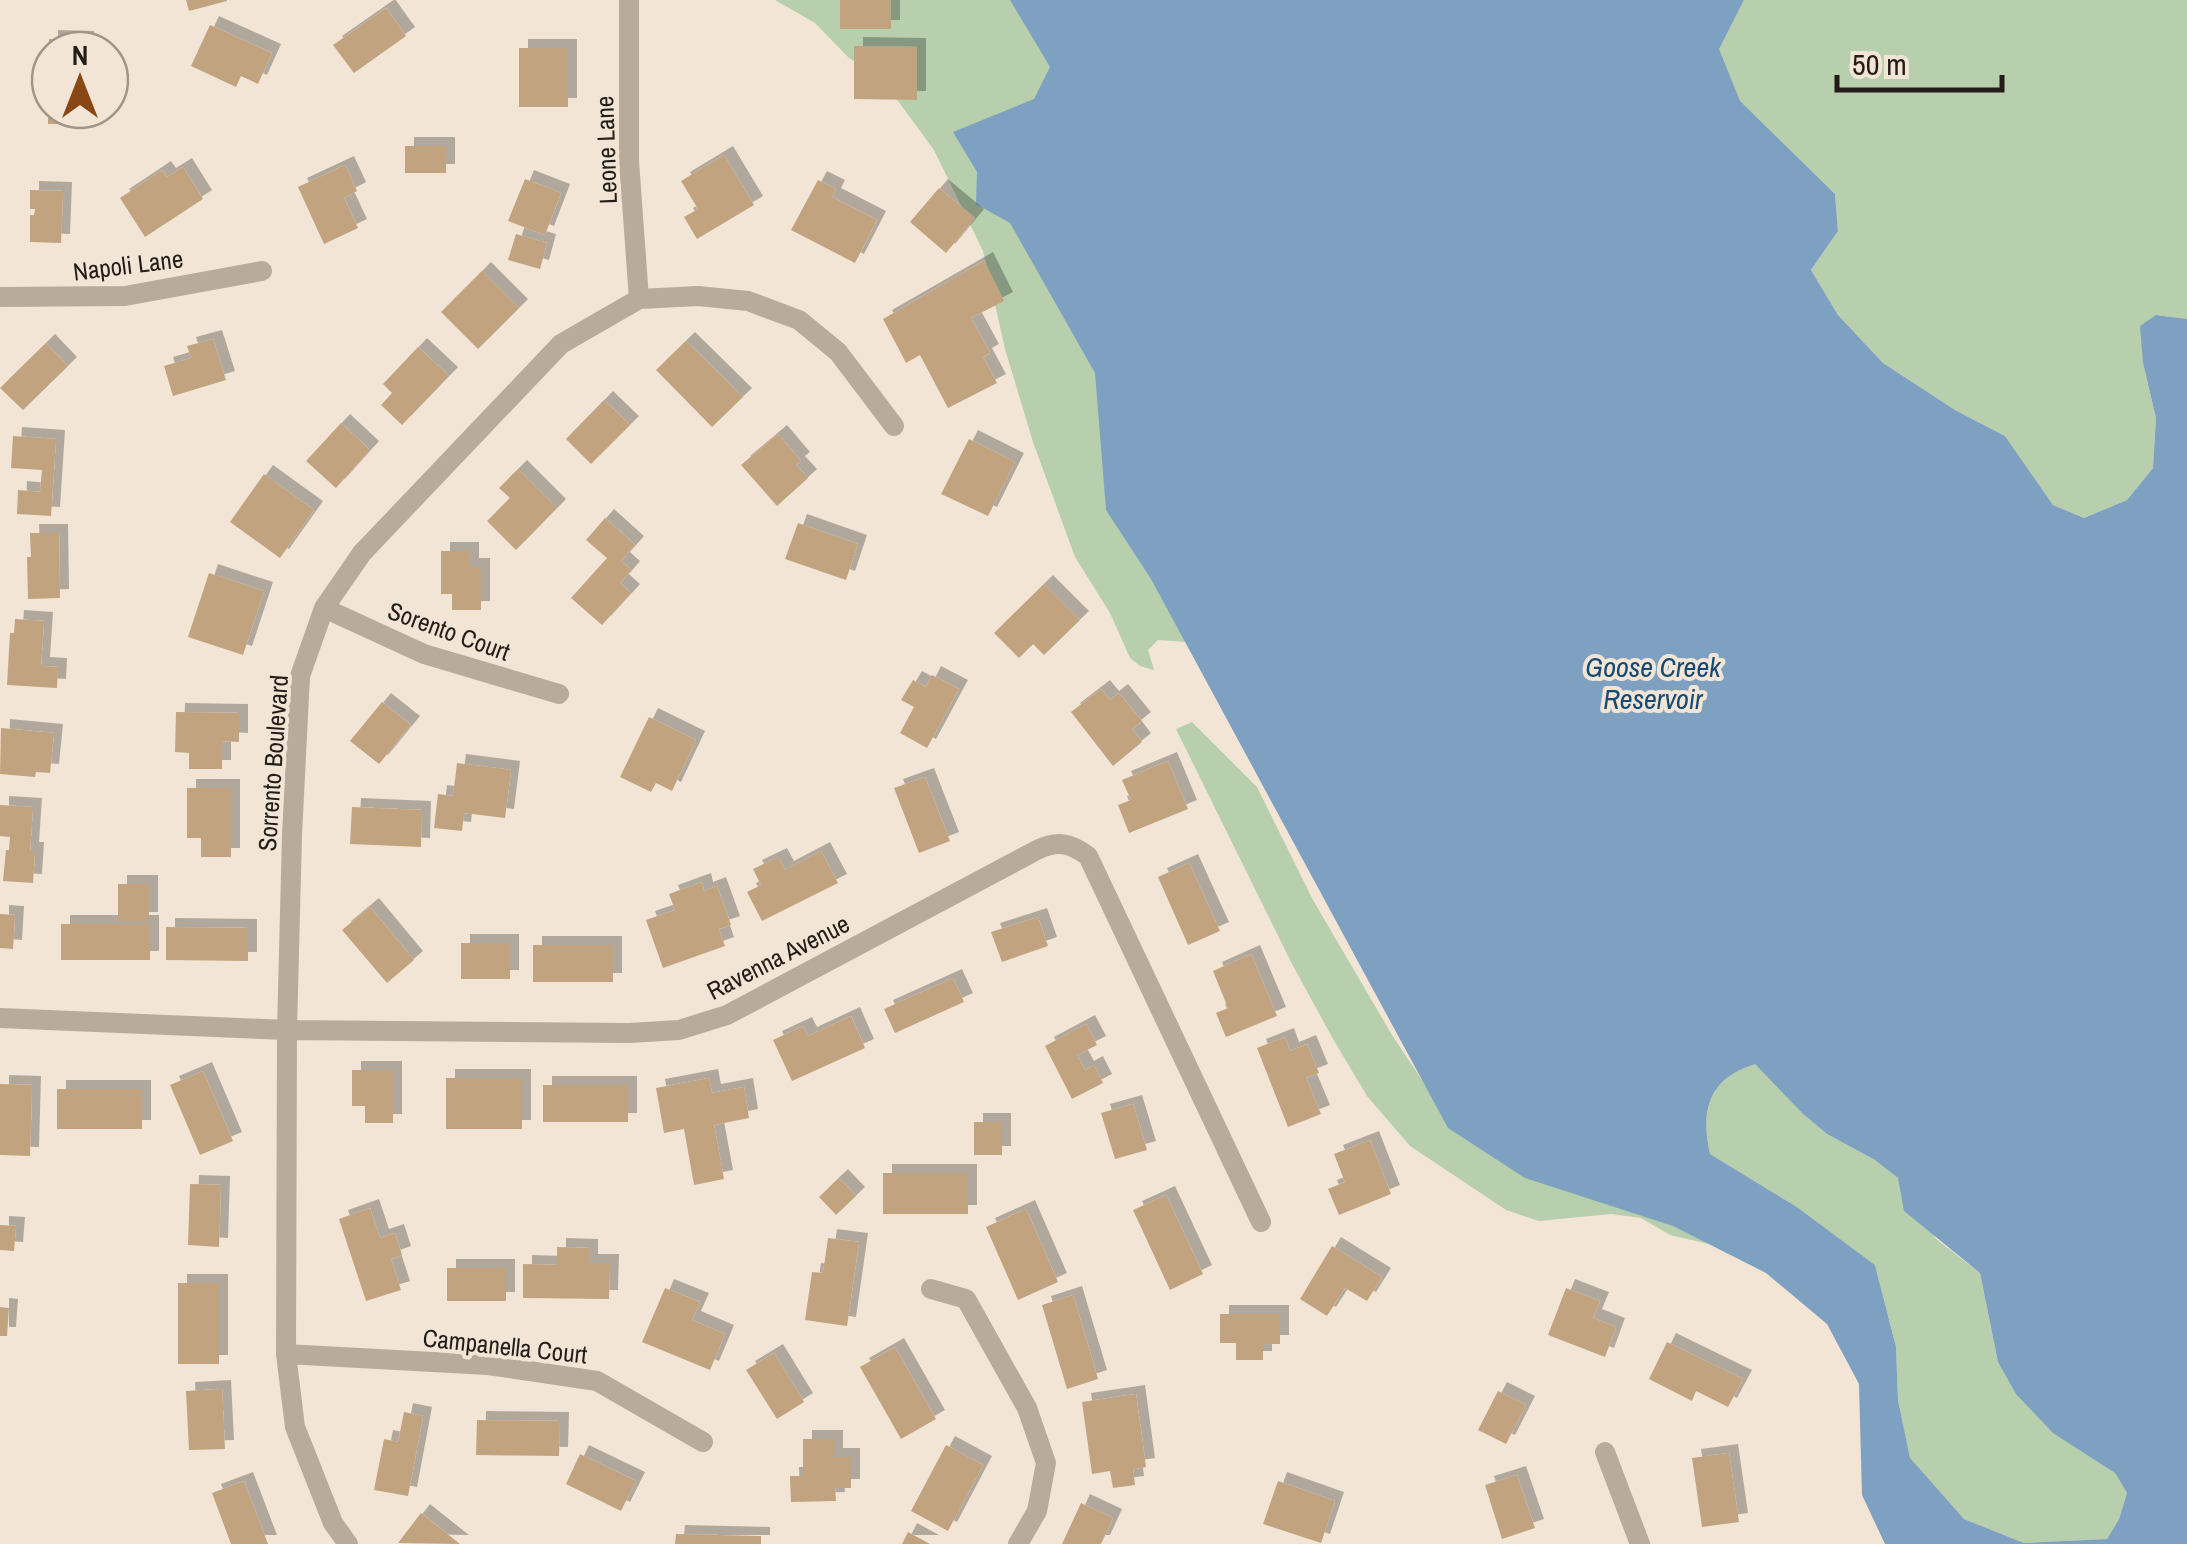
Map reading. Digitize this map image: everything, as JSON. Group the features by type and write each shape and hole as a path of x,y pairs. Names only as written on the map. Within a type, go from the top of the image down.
{"street":[{"name":"Leone Lane","path":"629,0 629,161 640,299"},
{"name":"Napoli Lane","path":"0,297 125,296 262,271"},
{"name":"Sorrento Boulevard","path":"348,1544 333,1524 295,1427 286,1354 287,1030 300,676 324,608 362,552 561,344 640,299 698,296 748,302 798,320 838,352 894,426"},
{"name":"Sorento Court","path":"324,608 424,654 559,694"},
{"name":"Ravenna Avenue","path":"0,1018 287,1030 679,1030 726,1015 1053,842 1073,845 1088,856 1261,1222"},
{"path":"932,1289 966,1300 1027,1408 1046,1463 1038,1510 1018,1544"},
{"name":"Campanella Court","path":"286,1354 488,1366 597,1381 703,1442"},
{"path":"1605,1452 1640,1544"}],"green space":[{"path":"775,0 1090,0 1186,642 1158,640 1148,650 1154,670 1130,658 1110,613 1075,557 1033,442 1005,349 983,251 934,150 876,71 850,59 815,23"},
{"path":"1744,0 2187,0 2187,319 2156,315 2143,363 2156,418 2153,468 2127,500 2084,518 2053,505 2005,436 1955,410 1883,363 1838,315 1811,270 1838,231 1835,194 1739,101 1718,48"},
{"path":"1192,722 1257,787 1313,900 1392,1035 1454,1128 1756,1255 1670,1235 1641,1218 1611,1214 1539,1221 1506,1210 1410,1146 1367,1096 1291,962 1176,729"},
{"path":"1755,1063 1827,1134 1875,1160 1898,1178 1936,1239 1980,1273 1998,1362 2093,1457 2115,1473 2127,1493 2119,1519 2107,1539 2024,1543 1964,1519 1910,1459 1898,1400 1896,1347 1875,1265 1797,1207 1710,1154 1706,1123 1712,1098 1727,1078"}],"water":[{"name":"Goose Creek Reservoir","path":"1010,0 1744,0 1719,49 1740,101 1835,194 1838,231 1811,270 1838,315 1883,363 1955,410 2005,436 2053,505 2084,518 2127,500 2153,468 2156,418 2143,363 2140,326 2156,315 2187,319 2187,1544 1885,1544 1862,1495 1859,1384 1827,1324 1766,1273 1673,1226 1525,1178 1448,1128 1151,579 1106,510 1095,373 1010,223 976,204 977,172 953,132 1034,99 1050,67","holes":["1755,1064 1827,1134 1875,1160 1898,1178 1904,1211 1980,1273 1998,1362 2016,1394 2053,1433 2115,1473 2127,1493 2119,1519 2107,1539 2024,1543 1964,1519 1910,1458 1898,1400 1896,1347 1875,1265 1797,1207 1710,1154 1706,1123 1712,1098 1718,1087 1739,1070"]}],"building":[{"path":"186,0 227,0 227,1 189,11"},
{"path":"840,0 891,0 891,29 840,29"},
{"path":"386,8 406,36 354,73 333,45"},
{"path":"210,25 272,53 258,84 241,76 236,87 191,66"},
{"path":"854,46 917,47 917,100 854,99"},
{"path":"519,48 568,48 568,107 519,107"},
{"path":"405,146 446,146 446,173 405,173"},
{"path":"724,155 754,205 697,239 684,217 698,209 681,181"},
{"path":"345,165 357,191 344,198 358,228 324,244 298,187"},
{"path":"183,167 203,199 145,237 120,198 162,170 167,177"},
{"path":"525,179 561,193 545,235 508,221"},
{"path":"818,180 836,189 832,197 877,220 855,263 791,230"},
{"path":"939,188 975,218 946,253 910,222"},
{"path":"30,190 63,191 61,243 30,242 30,215 34,215 35,209 30,209"},
{"path":"516,234 547,243 540,269 508,260"},
{"path":"984,261 1004,301 971,318 990,353 983,357 997,383 948,408 920,355 906,363 883,319"},
{"path":"482,271 519,308 478,349 441,312"},
{"path":"213,339 226,380 173,396 164,366 191,358 187,346"},
{"path":"686,341 743,397 712,427 656,370"},
{"path":"46,343 68,366 23,410 0,388"},
{"path":"418,347 449,376 402,425 381,405 392,393 383,384"},
{"path":"604,400 630,425 591,464 566,439"},
{"path":"341,423 370,450 336,488 306,461"},
{"path":"778,434 801,461 796,465 808,478 777,506 741,465"},
{"path":"13,436 56,439 51,516 17,514 18,490 40,492 42,470 11,468"},
{"path":"969,439 1015,462 988,516 941,494"},
{"path":"518,469 557,508 516,550 487,521 510,498 499,488"},
{"path":"264,474 314,510 280,558 230,522"},
{"path":"605,518 635,545 621,561 631,570 620,583 631,593 602,625 571,598 607,558 586,540"},
{"path":"798,523 858,544 846,580 785,559"},
{"path":"30,533 59,533 60,598 28,599"},
{"path":"441,551 470,551 470,567 481,567 481,610 452,610 452,594 441,594"},
{"path":"209,573 264,591 243,655 188,637"},
{"path":"1044,584 1080,620 1044,655 1033,644 1019,658 994,633"},
{"path":"15,619 44,621 41,666 58,667 57,688 7,685 10,633 14,633"},
{"path":"932,675 959,689 927,748 900,733 914,707 901,700 913,680 926,687"},
{"path":"1101,689 1110,700 1119,693 1142,721 1132,729 1142,742 1113,766 1071,712"},
{"path":"382,702 411,725 379,764 350,741"},
{"path":"176,712 239,713 239,742 222,741 222,769 189,769 189,753 175,752"},
{"path":"649,717 696,740 672,791 656,783 651,792 620,777"},
{"path":"1,728 54,733 50,773 36,772 35,777 0,774"},
{"path":"1168,761 1188,809 1129,833 1118,805 1131,800 1122,780"},
{"path":"457,763 511,770 505,818 464,813 462,831 434,828 438,794 453,796"},
{"path":"925,777 950,841 919,853 894,788"},
{"path":"187,788 231,788 231,857 201,857 201,838 187,838"},
{"path":"0,805 33,807 33,883 3,881 10,837 0,836"},
{"path":"352,807 422,810 421,847 350,844"},
{"path":"821,851 838,883 762,921 747,892 761,885 753,869 778,857 785,870"},
{"path":"1189,863 1220,931 1188,945 1158,877"},
{"path":"702,882 704,891 717,886 731,925 719,929 725,946 663,968 646,920 675,910 669,894"},
{"path":"118,884 149,884 149,921 118,921"},
{"path":"370,907 414,960 387,983 342,930"},
{"path":"0,914 15,915 13,949 0,948"},
{"path":"1038,917 1048,946 1002,962 991,932"},
{"path":"61,924 150,924 150,960 61,960"},
{"path":"166,927 248,928 248,961 166,960"},
{"path":"461,943 510,943 510,979 461,979"},
{"path":"533,945 613,945 613,982 533,982"},
{"path":"1251,954 1277,1016 1226,1037 1216,1013 1228,1008 1213,971"},
{"path":"953,978 964,1002 895,1033 884,1009"},
{"path":"851,1016 865,1048 792,1081 773,1040 803,1026 808,1036"},
{"path":"1086,1024 1097,1045 1077,1055 1085,1070 1094,1065 1103,1083 1072,1099 1045,1046"},
{"path":"1285,1037 1290,1051 1307,1044 1319,1073 1306,1078 1321,1114 1288,1127 1257,1048"},
{"path":"352,1070 393,1070 393,1123 365,1123 365,1106 352,1106"},
{"path":"203,1071 233,1141 200,1155 170,1085"},
{"path":"446,1078 522,1078 522,1129 446,1129"},
{"path":"709,1078 712,1093 744,1087 749,1118 714,1125 724,1179 694,1185 684,1129 664,1133 656,1088"},
{"path":"0,1084 32,1085 30,1156 0,1155"},
{"path":"543,1085 628,1085 628,1122 543,1122"},
{"path":"57,1089 142,1089 142,1129 57,1129"},
{"path":"1133,1104 1147,1150 1115,1159 1101,1113"},
{"path":"974,1122 1002,1122 1002,1155 974,1155"},
{"path":"1370,1140 1391,1194 1339,1215 1328,1189 1345,1182 1334,1154"},
{"path":"883,1173 968,1173 968,1214 883,1214"},
{"path":"839,1178 856,1196 836,1215 819,1197"},
{"path":"190,1184 221,1185 219,1247 188,1245"},
{"path":"1166,1195 1203,1274 1170,1290 1133,1210"},
{"path":"370,1208 380,1238 395,1233 402,1255 391,1259 401,1290 366,1301 339,1219"},
{"path":"1026,1209 1058,1282 1018,1300 986,1227"},
{"path":"0,1225 16,1226 14,1251 0,1250"},
{"path":"828,1238 859,1242 847,1326 805,1320 812,1272 823,1273"},
{"path":"1332,1246 1382,1277 1367,1301 1345,1288 1327,1316 1300,1299"},
{"path":"557,1247 589,1248 589,1263 610,1263 609,1299 523,1298 523,1264 557,1265"},
{"path":"447,1268 506,1268 506,1301 447,1301"},
{"path":"178,1283 219,1283 219,1364 178,1364"},
{"path":"665,1288 700,1302 692,1320 725,1334 710,1370 642,1342"},
{"path":"1566,1288 1600,1301 1593,1318 1616,1327 1605,1357 1548,1335"},
{"path":"1073,1295 1098,1379 1067,1389 1042,1305"},
{"path":"0,1307 9,1308 7,1336 0,1336"},
{"path":"1220,1314 1280,1314 1280,1344 1263,1344 1263,1360 1236,1360 1236,1343 1220,1343"},
{"path":"1667,1342 1743,1379 1728,1407 1696,1391 1692,1401 1649,1379"},
{"path":"895,1347 936,1419 901,1439 860,1367"},
{"path":"774,1353 804,1402 777,1419 746,1370"},
{"path":"222,1389 225,1449 189,1450 186,1391"},
{"path":"1498,1391 1526,1405 1506,1444 1478,1430"},
{"path":"1136,1394 1146,1467 1133,1469 1135,1485 1113,1488 1110,1471 1092,1474 1082,1402"},
{"path":"404,1412 423,1416 408,1496 374,1490 384,1439 398,1442"},
{"path":"477,1420 560,1421 559,1456 476,1455"},
{"path":"803,1439 834,1439 834,1457 851,1457 851,1488 835,1488 836,1501 791,1502 790,1476 803,1476"},
{"path":"946,1445 983,1465 948,1531 911,1511"},
{"path":"1729,1453 1739,1522 1702,1527 1692,1458"},
{"path":"580,1454 636,1481 621,1511 566,1484"},
{"path":"1517,1475 1535,1528 1502,1539 1485,1485"},
{"path":"244,1481 268,1544 231,1544 212,1493"},
{"path":"1278,1481 1335,1501 1321,1543 1263,1524"},
{"path":"1081,1503 1113,1518 1101,1544 1062,1544"},
{"path":"421,1513 460,1544 398,1543"},
{"path":"908,1532 930,1544 902,1544"},
{"path":"676,1534 761,1536 761,1544 675,1544"}]}
